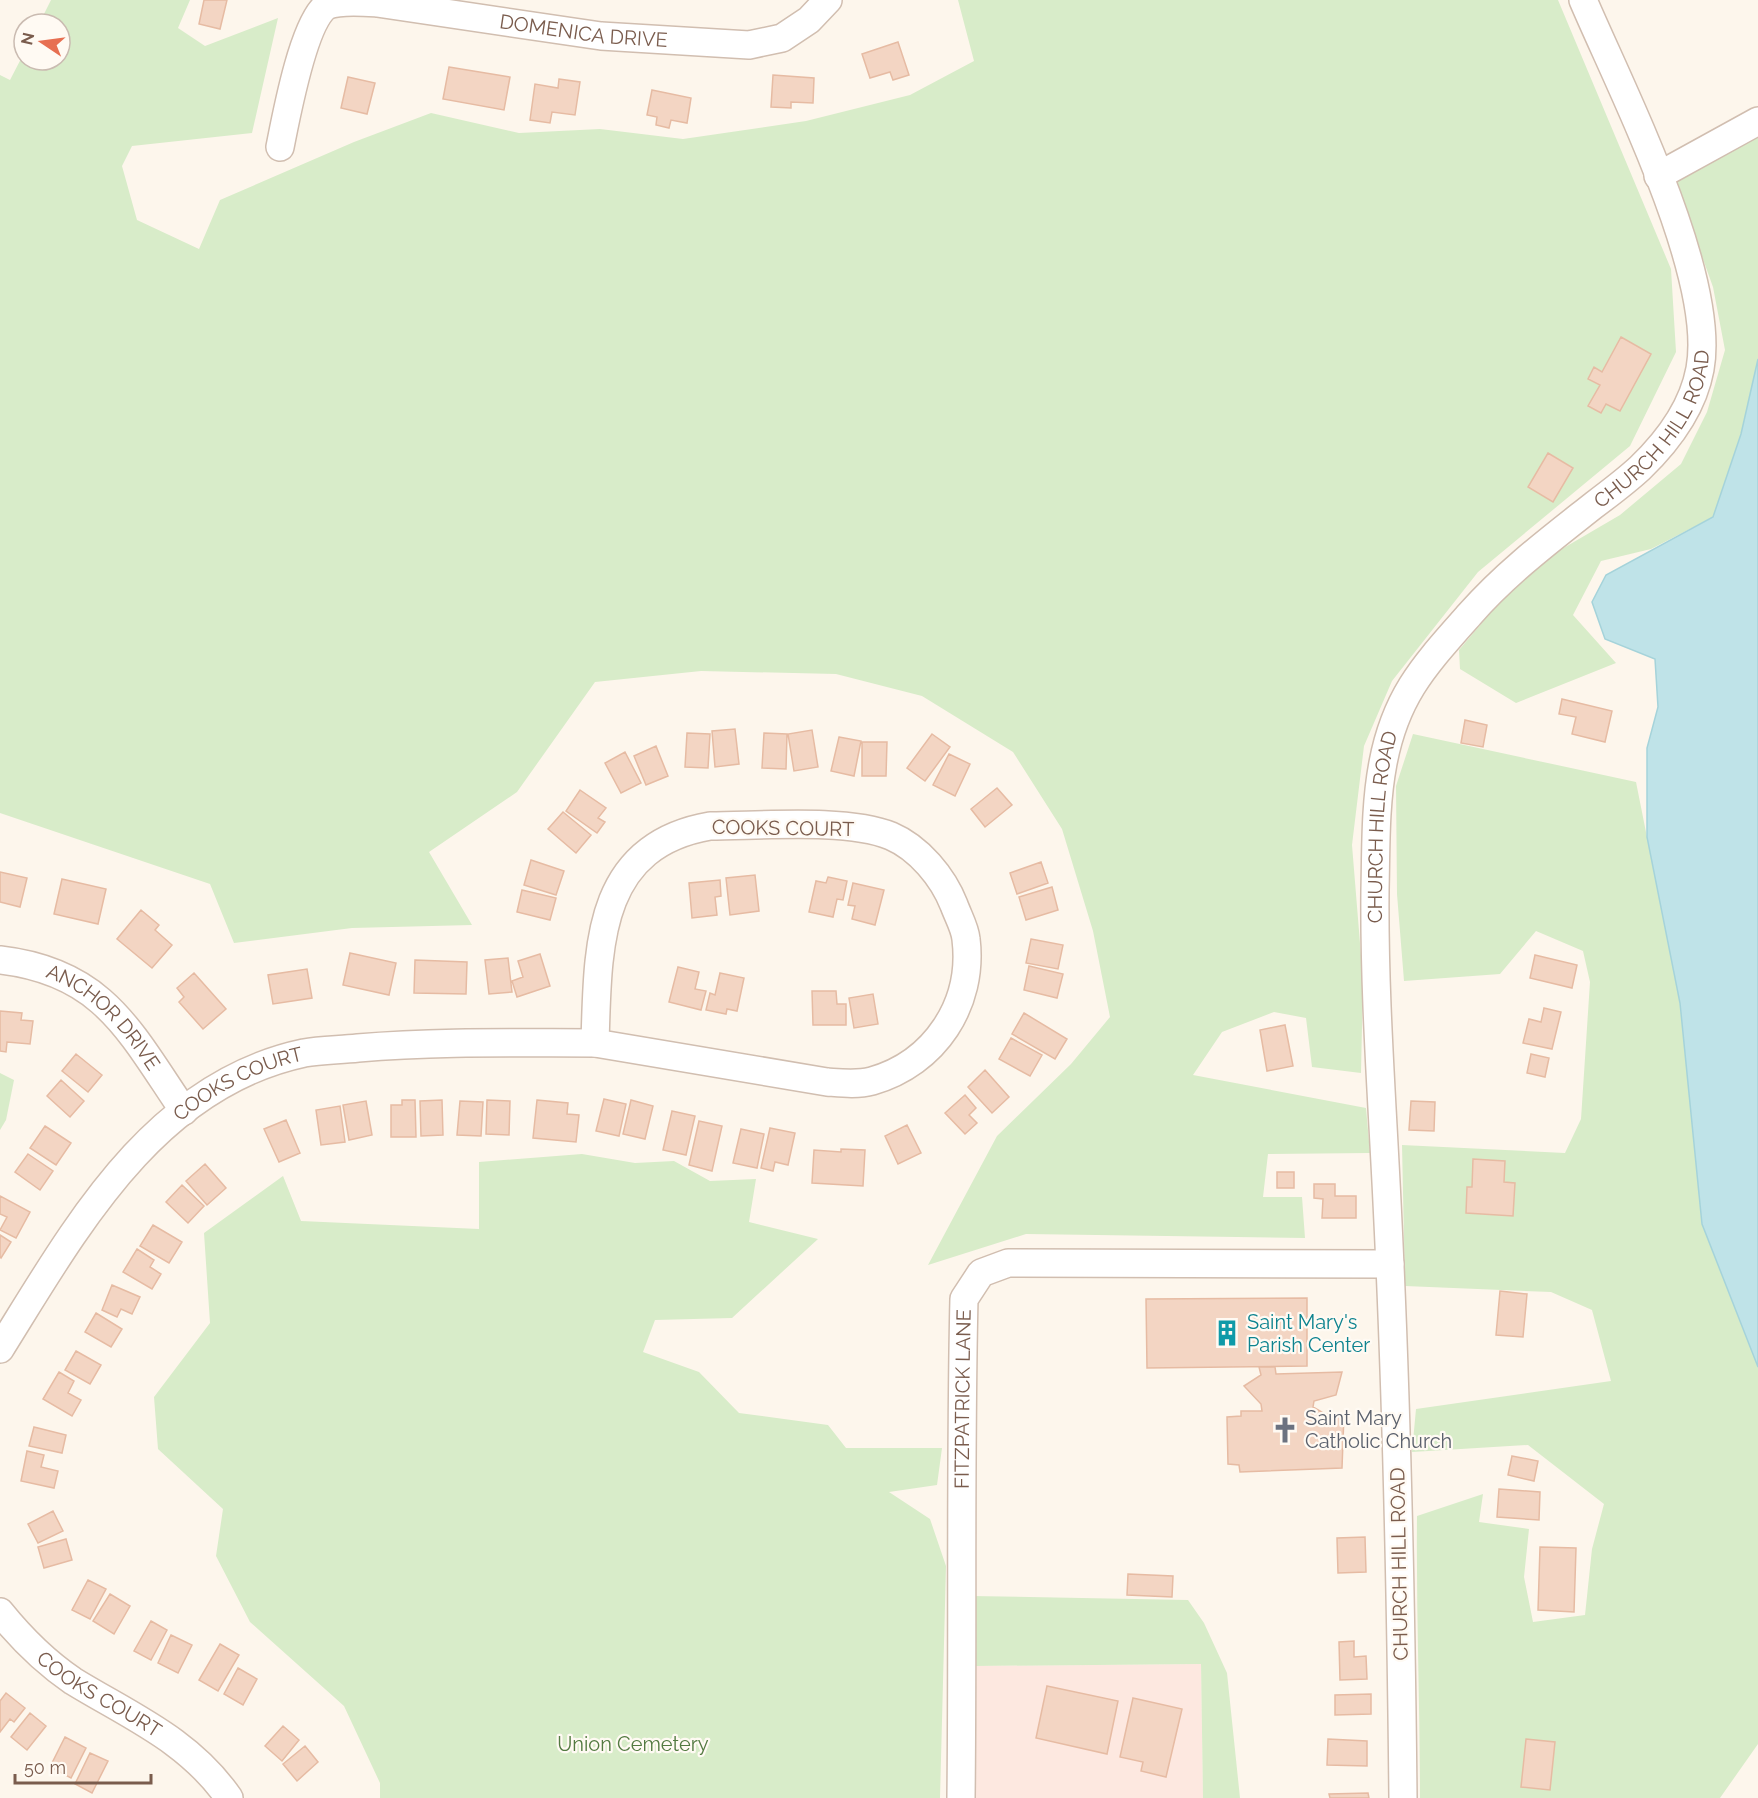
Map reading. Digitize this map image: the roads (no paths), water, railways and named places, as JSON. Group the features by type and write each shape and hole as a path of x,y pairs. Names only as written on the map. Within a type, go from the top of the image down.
{"street":[{"name":"DOMENICA DRIVE","path":"280,147 302,57 315,22 327,6 341,1 377,3 601,36 749,45 782,38 809,20 828,0"},
{"name":"CHURCH HILL ROAD","path":"1403,1798 1401,1596 1390,1264 1375,958 1376,813 1384,759 1405,693 1416,676 1494,587 1643,465 1669,435 1687,406 1700,369 1701,336 1698,296 1658,176 1583,0"},
{"path":"1658,176 1758,121"},
{"name":"COOKS COURT","path":"0,1349 77,1226 110,1181 160,1130 184,1111 214,1088 250,1071 304,1053 398,1045 595,1043 827,1082 872,1081 906,1066 928,1050 945,1031 965,990 968,965 966,936 948,891 937,875 916,851 891,837 857,827 710,826 684,831 650,848 634,862 621,880 610,904 598,965 595,1043"},
{"name":"ANCHOR DRIVE","path":"0,960 46,969 83,986 105,1002 131,1034 184,1111"},
{"name":"FITZPATRICK LANE","path":"961,1798 963,1632 960,1490 964,1299 981,1273 1008,1263 1390,1264"},
{"name":"COOKS COURT","path":"0,1612 25,1642 72,1680 164,1732 206,1769 229,1798"}],"water":[{"path":"1758,359 1758,1367 1702,1224 1680,1003 1647,837 1647,748 1658,707 1655,659 1605,639 1592,602 1606,575 1713,517 1741,434"}],"place":[{"name":"Saint Mary's Parish Center","path":"1227,1333"},
{"name":"Saint Mary Catholic Church","path":"1285,1430"}],"park label":[{"name":"Union Cemetery","path":"633,1744"}]}
